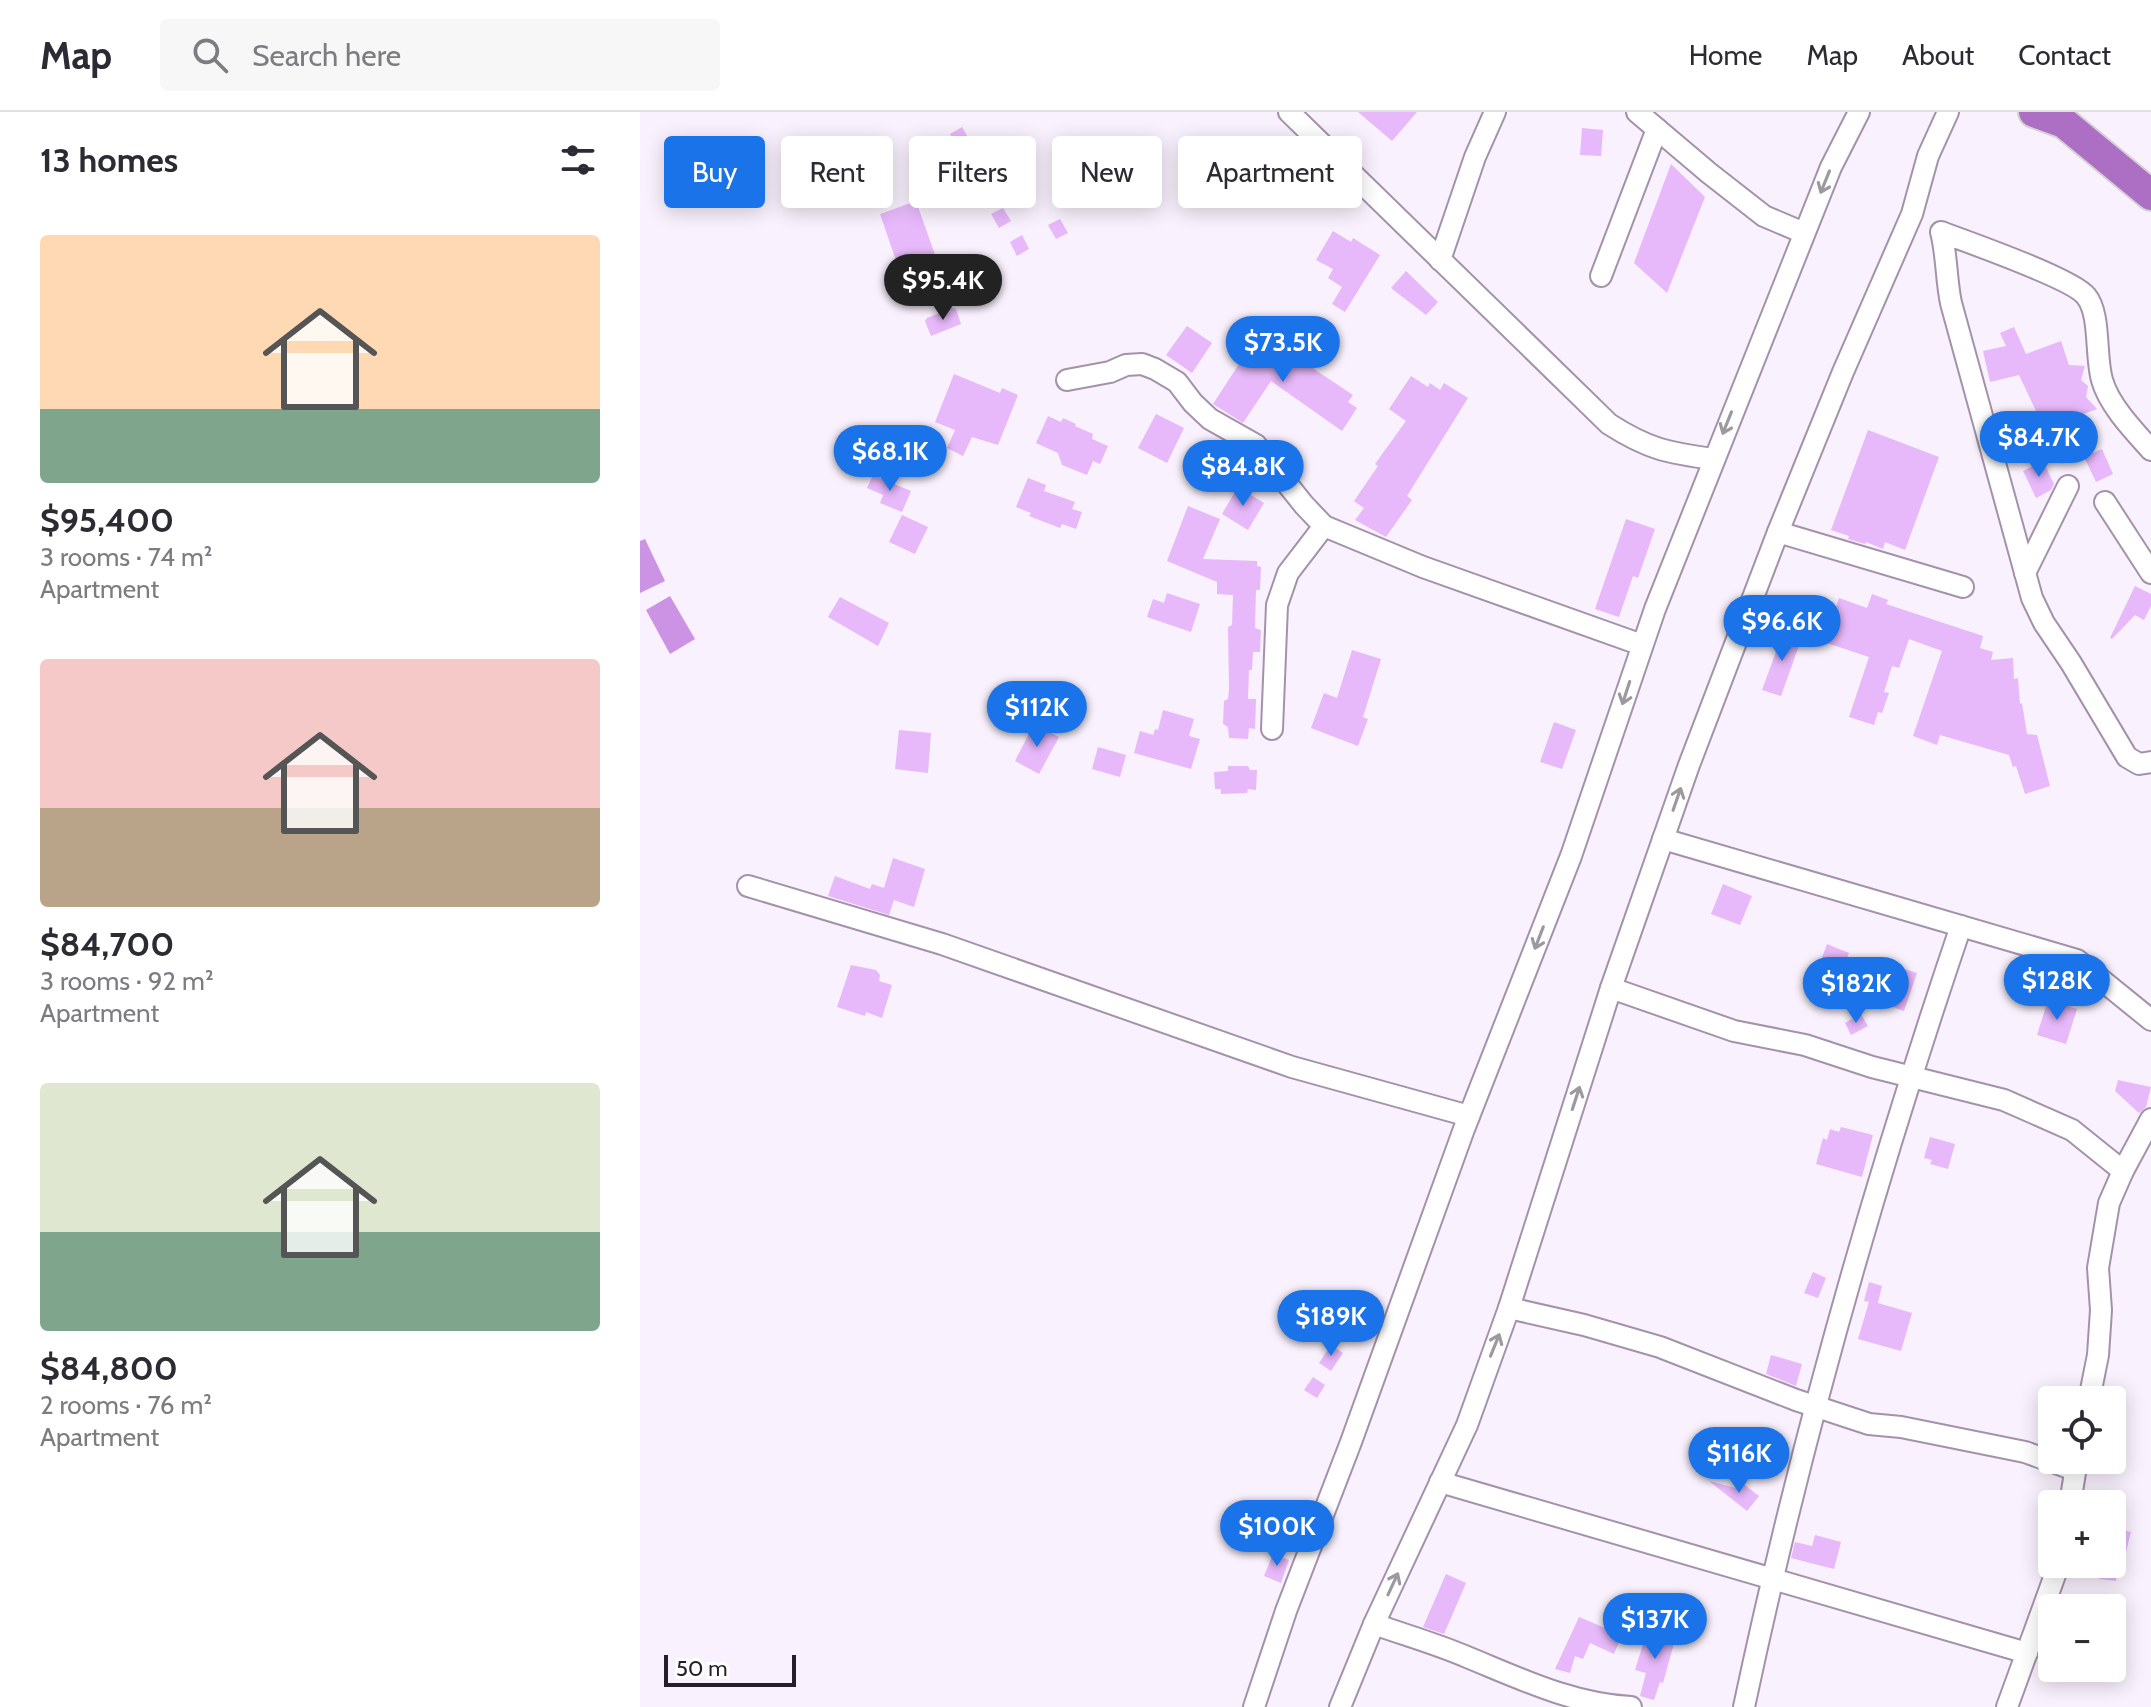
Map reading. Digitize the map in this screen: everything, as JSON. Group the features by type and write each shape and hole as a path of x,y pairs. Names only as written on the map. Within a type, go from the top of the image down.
{"highway":[{"path":"2034,112 2061,117 2151,195"}],"street":[{"path":"1289,112 1609,424 1638,443 1665,452 1713,459"},
{"path":"1440,260 1475,157 1495,112"},
{"path":"1637,112 1764,216 1804,233"},
{"path":"1254,1707 1286,1611 1469,1116 1571,856 1642,645 1804,233 1831,167 1859,112"},
{"path":"1340,1707 1374,1624 1467,1425 1509,1308 1611,988 1663,839 1778,532 1912,214 1928,156 1948,112"},
{"path":"1601,276 1657,129"},
{"path":"1912,214 1941,232 2050,276 2085,294 2093,307 2097,362 2103,384 2151,450"},
{"path":"1941,232 1951,303 2025,573 2044,623 2127,757 2139,764 2151,762"},
{"path":"1067,380 1110,372 1126,365 1142,364 1155,369 1177,382 1210,419 1256,445 1324,526 1423,567 1642,645"},
{"path":"2025,573 2068,486"},
{"path":"2105,502 2151,573"},
{"path":"1272,729 1277,605 1288,573 1324,526"},
{"path":"1778,532 1963,587"},
{"path":"1663,839 2077,960 2151,1020"},
{"path":"748,886 942,944 1292,1067 1469,1116"},
{"path":"1744,1707 1771,1579 1816,1406 1910,1076 1961,926"},
{"path":"1611,988 1734,1031 1805,1045 2004,1100 2072,1130 2123,1171"},
{"path":"2092,1386 2098,1355 2101,1310 2098,1268 2109,1203 2151,1119"},
{"path":"1509,1308 1660,1347 1869,1424 1901,1427 2038,1455"},
{"path":"1440,1482 2027,1653"},
{"path":"2007,1707 2054,1578"},
{"path":"1374,1624 1464,1656 1528,1684 1573,1698 1631,1707"},
{"path":"1528,1684 1532,1707"}],"shaded area":[{"path":"645,539 665,581 640,593 640,541"},
{"path":"670,596 695,639 670,654 646,610"}],"building":[{"path":"1358,112 1417,112 1392,141"},
{"path":"962,127 967,136 951,136"},
{"path":"1582,128 1603,130 1601,156 1580,155"},
{"path":"1671,164 1705,197 1667,293 1634,263"},
{"path":"909,204 909,208 918,208 939,266 902,278 880,214"},
{"path":"1003,208 1011,221 999,228 991,214"},
{"path":"1060,219 1068,233 1056,239 1048,225"},
{"path":"1333,231 1351,242 1353,238 1380,255 1345,312 1332,304 1342,287 1328,278 1333,269 1316,260"},
{"path":"1022,235 1029,249 1017,256 1010,242"},
{"path":"1406,271 1438,302 1426,315 1391,288"},
{"path":"956,309 961,324 931,336 925,321 927,318"},
{"path":"1187,326 1212,343 1192,373 1166,355"},
{"path":"2014,327 2026,354 2061,341 2069,365 2085,366 2081,380 2088,386 2086,397 2097,409 2078,416 2087,432 2087,451 2061,464 2019,375 1990,382 1983,351 2006,346 2000,333"},
{"path":"1269,333 1353,395 1348,402 1357,408 1342,431 1271,381 1243,423 1213,404 1254,341 1261,345"},
{"path":"954,374 1000,393 1002,388 1018,395 998,445 972,437 963,456 947,448 955,430 935,422"},
{"path":"1411,376 1428,387 1430,383 1440,390 1444,383 1468,398 1407,496 1412,500 1386,537 1355,520 1364,508 1354,501 1378,466 1375,464 1406,421 1389,409"},
{"path":"1156,414 1184,428 1167,463 1138,448"},
{"path":"1048,416 1076,424 1093,434 1092,439 1108,446 1100,464 1093,461 1087,475 1062,465 1058,453 1036,443"},
{"path":"1868,430 1939,457 1905,550 1885,542 1883,549 1848,539 1849,536 1831,530"},
{"path":"2102,449 2113,474 2096,482 2084,457"},
{"path":"2043,461 2054,484 2051,490 2036,498 2023,471"},
{"path":"873,475 911,491 902,512 880,503 883,495 867,488"},
{"path":"1028,478 1046,485 1044,491 1075,502 1072,509 1082,512 1076,529 1062,524 1060,528 1029,516 1031,513 1016,507"},
{"path":"1238,487 1264,503 1248,530 1222,514"},
{"path":"1188,506 1220,519 1203,559 1257,561 1257,566 1261,567 1260,590 1256,590 1255,628 1261,630 1260,652 1253,652 1252,670 1249,670 1248,699 1256,699 1255,729 1249,728 1248,739 1229,738 1228,727 1223,724 1224,701 1228,699 1229,689 1228,627 1232,625 1233,595 1217,594 1217,582 1167,561"},
{"path":"902,515 928,527 915,554 889,542"},
{"path":"1626,519 1655,529 1638,578 1633,576 1619,617 1595,609"},
{"path":"2135,586 2151,594 2151,606 2144,620 2135,615 2112,639 2110,638"},
{"path":"1167,593 1200,604 1191,632 1147,617 1153,599 1164,603"},
{"path":"1872,594 1888,600 1886,604 1983,636 1980,648 1993,652 1991,660 2013,658 2014,679 2018,678 2027,734 2037,735 2050,786 2025,794 2009,755 1940,735 1937,745 1913,736 1942,651 1909,639 1899,668 1892,666 1884,692 1889,693 1874,725 1849,717 1869,657 1824,642 1839,598 1867,608"},
{"path":"840,597 889,623 878,646 828,617"},
{"path":"1784,630 1802,637 1781,696 1762,690"},
{"path":"1352,650 1381,659 1363,717 1368,719 1358,746 1311,728 1324,693 1337,698"},
{"path":"1163,710 1194,719 1189,736 1200,739 1191,769 1134,753 1140,731 1153,735 1155,729 1158,730"},
{"path":"1554,722 1576,730 1562,769 1540,762"},
{"path":"1034,724 1059,737 1039,774 1015,761"},
{"path":"899,730 931,733 928,773 895,769"},
{"path":"1098,747 1126,755 1120,777 1092,769"},
{"path":"1228,766 1248,766 1250,770 1257,770 1256,790 1221,794 1221,789 1215,789 1214,772 1228,771"},
{"path":"893,858 925,869 914,907 894,900 889,915 828,896 835,876 870,889 872,884 884,888"},
{"path":"1723,884 1752,896 1740,925 1711,914"},
{"path":"1827,944 1849,953 1834,993 1812,985"},
{"path":"851,965 876,970 880,975 879,981 892,985 882,1018 837,1007"},
{"path":"1899,967 1917,973 1904,1011 1876,1001 1887,969 1898,972"},
{"path":"2048,1000 2077,1009 2066,1044 2037,1035"},
{"path":"1861,1014 1868,1026 1851,1035 1845,1023"},
{"path":"2118,1080 2151,1087 2146,1107 2139,1113 2115,1091"},
{"path":"1841,1127 1873,1135 1862,1177 1816,1164 1823,1138 1827,1140 1830,1129 1839,1132"},
{"path":"1930,1137 1955,1144 1948,1169 1930,1164 1932,1160 1924,1158"},
{"path":"1813,1272 1826,1278 1818,1298 1804,1293"},
{"path":"1869,1282 1882,1286 1878,1303 1912,1313 1901,1351 1858,1339 1869,1302 1864,1301"},
{"path":"1331,1345 1343,1353 1331,1371 1319,1363"},
{"path":"1771,1355 1802,1364 1796,1386 1766,1374"},
{"path":"1313,1377 1325,1385 1317,1398 1304,1390"},
{"path":"1709,1481 1736,1488 1741,1482 1759,1496 1747,1511"},
{"path":"2126,1531 2131,1532 2126,1552"},
{"path":"1815,1535 1841,1542 1834,1569 1791,1558 1795,1542 1812,1546"},
{"path":"1273,1554 1289,1560 1281,1583 1264,1576"},
{"path":"1446,1574 1466,1583 1444,1634 1423,1627"},
{"path":"1579,1617 1622,1635 1614,1654 1590,1643 1583,1659 1575,1656 1570,1673 1555,1669"},
{"path":"1648,1628 1676,1636 1663,1683 1660,1682 1654,1700 1640,1696 1646,1673 1635,1670"}]}
